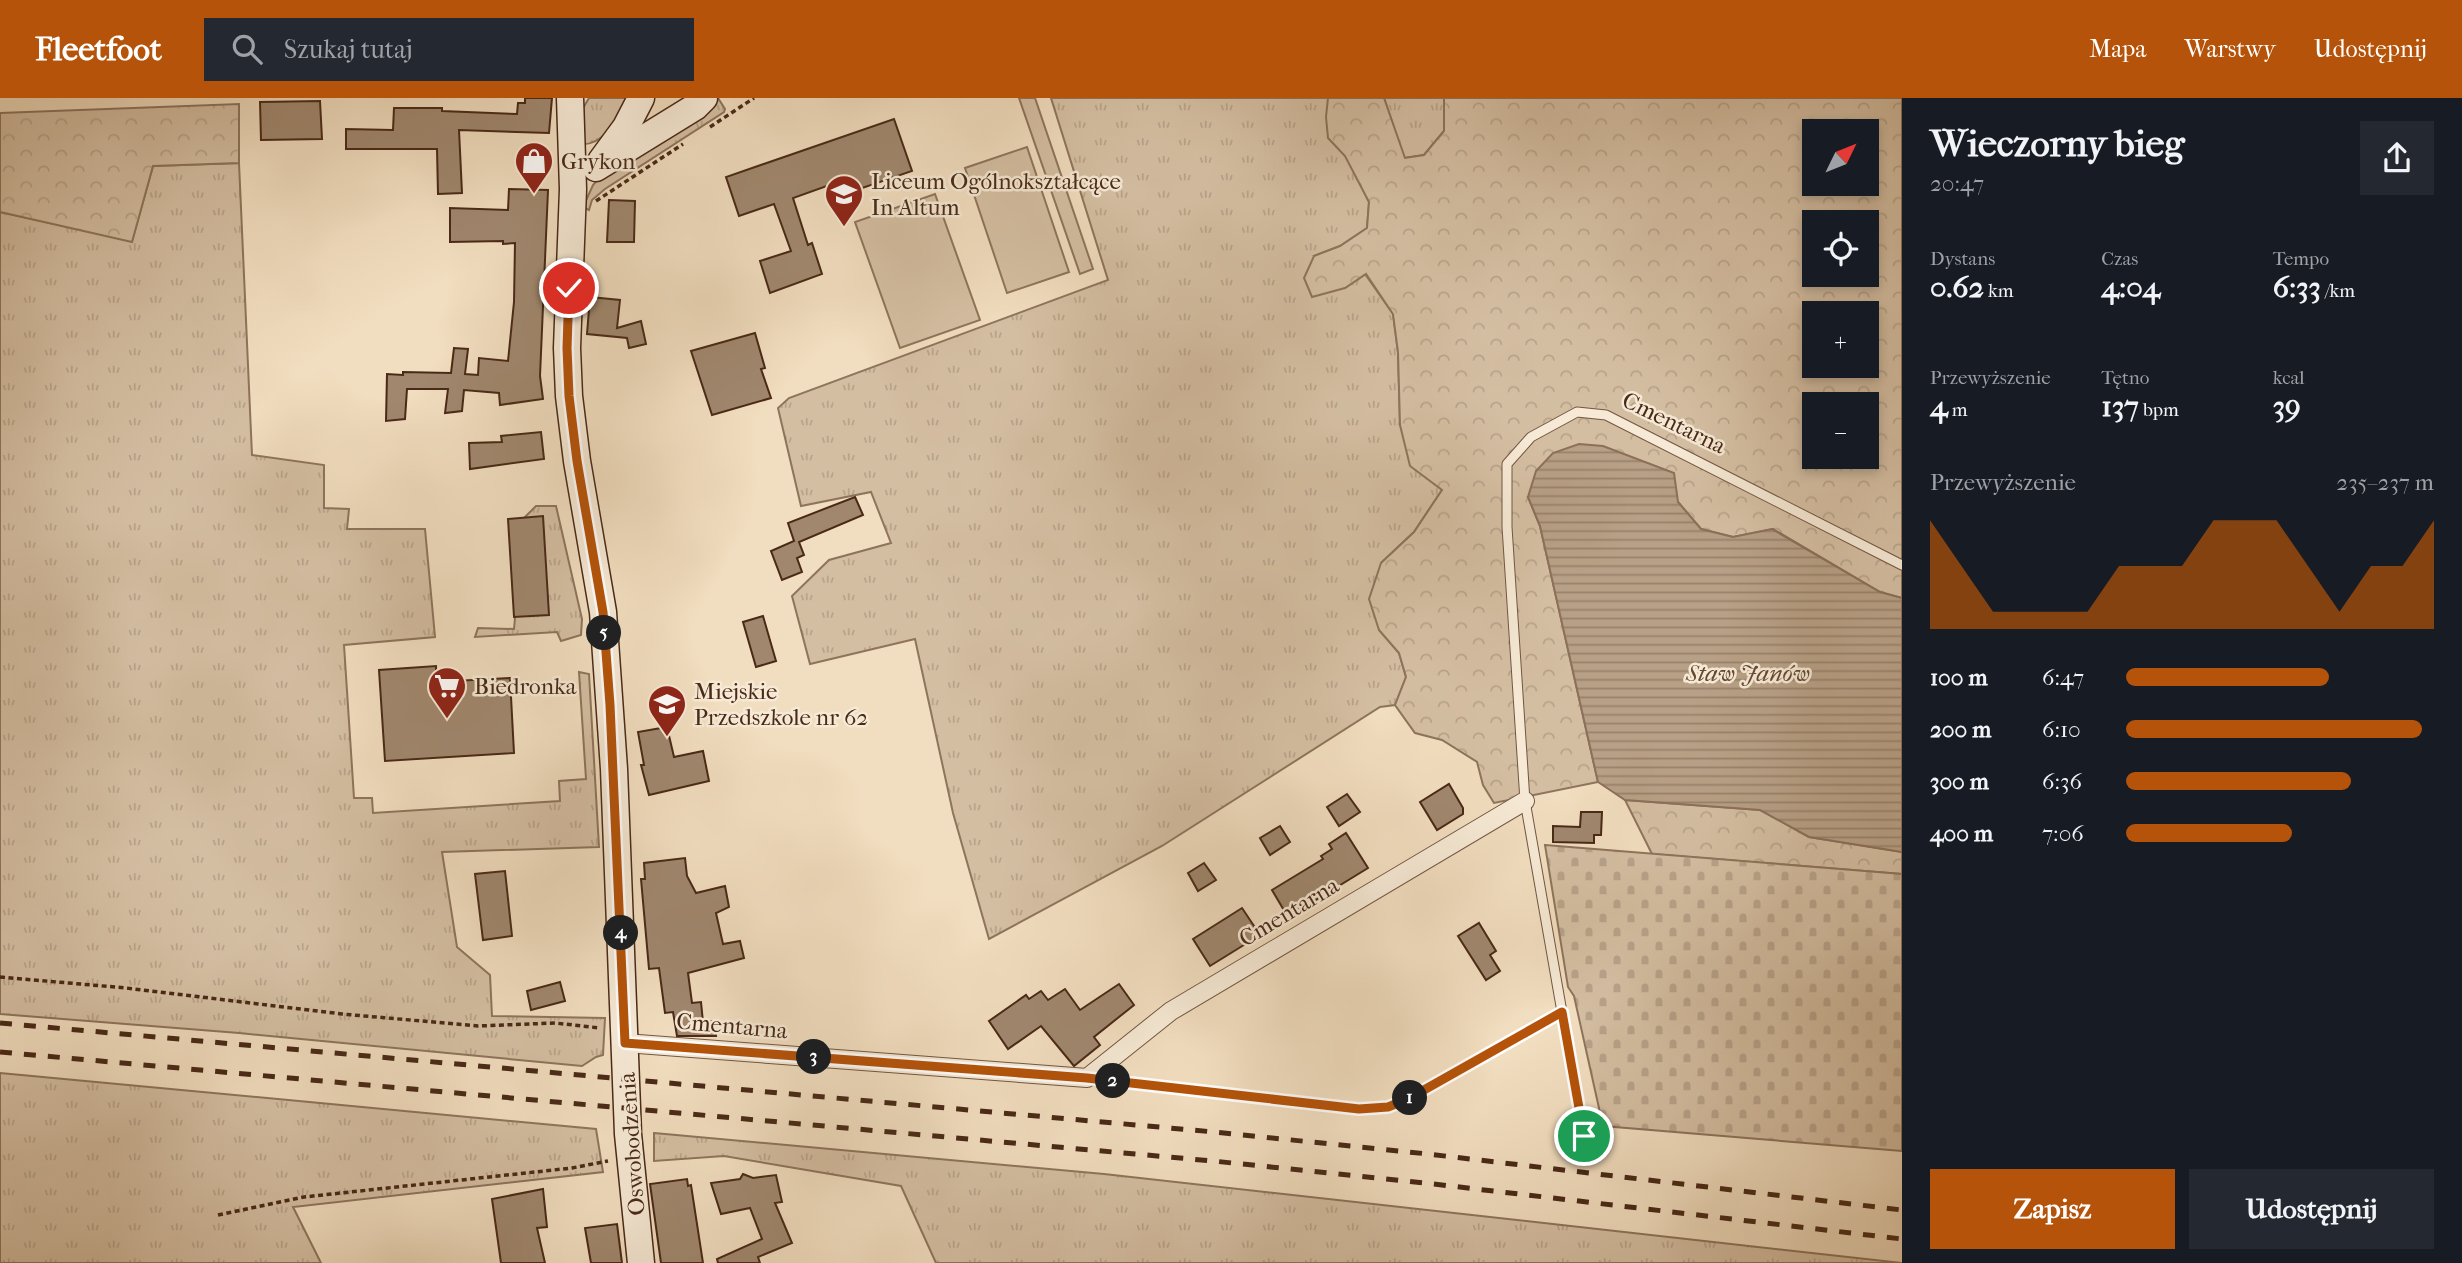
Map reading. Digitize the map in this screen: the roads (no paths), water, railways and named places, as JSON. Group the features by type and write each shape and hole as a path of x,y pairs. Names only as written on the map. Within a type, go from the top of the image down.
{"street":[{"path":"596,168 625,127 641,98"},
{"path":"573,189 596,168 695,107 704,98"},
{"name":"Oswobodzenia","path":"573,101 573,189 567,348 569,396 577,461 603,612 610,705 631,1156 641,1263"},
{"name":"Cmentarna","path":"625,1037 1087,1078 1171,1011 1525,801"}],"lane":[{"name":"Cmentarna","path":"1584,1136 1525,801 1507,527 1507,464 1531,437 1577,412 1606,415 1902,565"},
{"name":"Cmentarna","path":"1087,1078 1359,1109 1388,1107 1408,1099 1562,1012"}],"water":[{"name":"Staw Janów","path":"1579,444 1603,446 1674,473 1678,502 1701,529 1733,537 1772,529 1880,592 1902,598 1902,852 1809,837 1760,810 1625,800 1598,782 1540,526 1528,497 1536,471 1553,453"}],"railway":[{"path":"0,1023 1214,1132 1428,1154 1902,1210"},
{"path":"0,1052 1213,1161 1902,1239"}],"place":[{"name":"Grykon","path":"534,195"},
{"name":"Liceum Ogólnokształcące In Altum","path":"844,228"},
{"name":"Biedronka","path":"447,720"},
{"name":"Miejskie Przedszkole nr 62","path":"667,738"}]}
